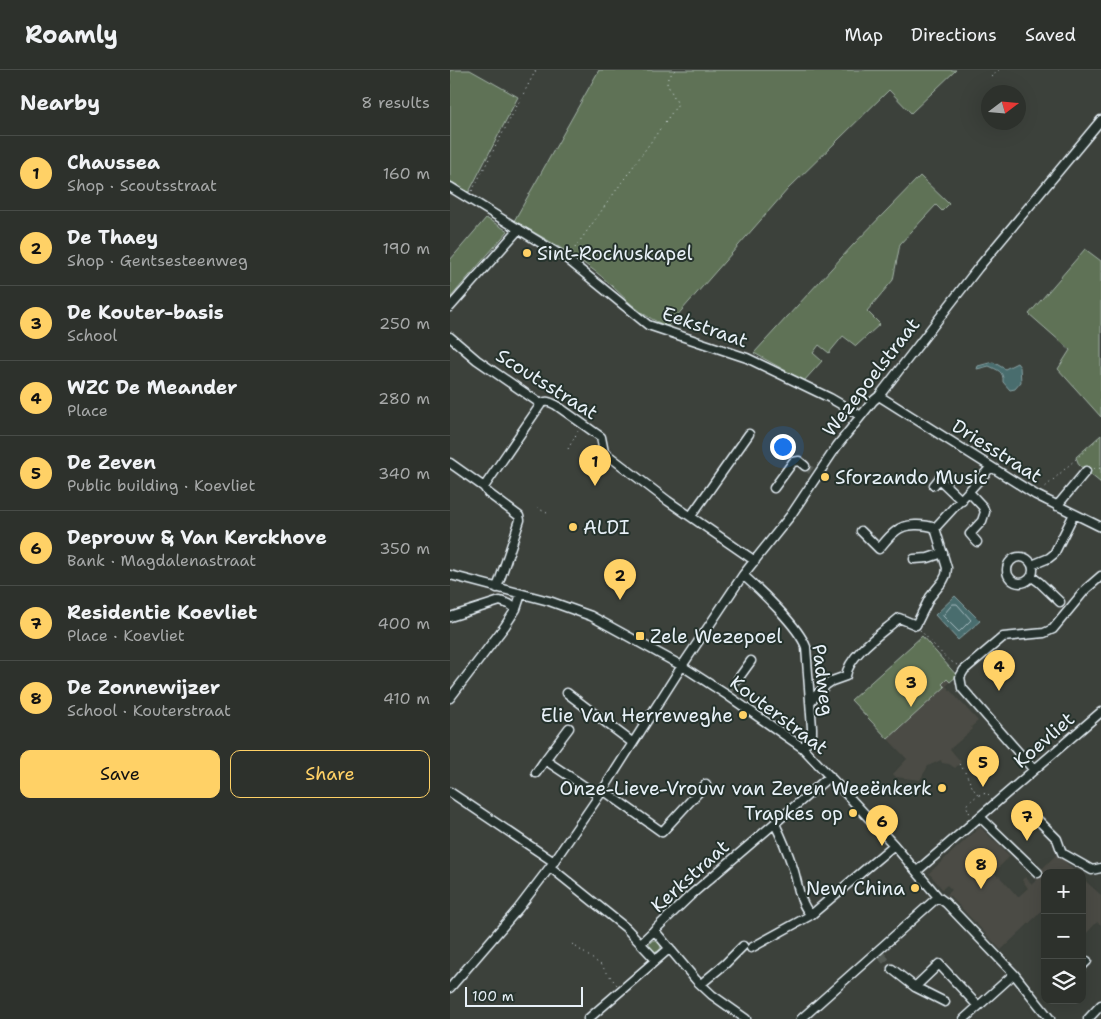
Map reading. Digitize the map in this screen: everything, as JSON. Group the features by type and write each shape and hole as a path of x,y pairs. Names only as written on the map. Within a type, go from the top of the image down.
{"street":[{"name":"Wezepoelstraat","path":"450,988 518,909 552,864 601,793 743,575 791,515 815,473 879,396 978,268 1101,120"},
{"name":"Eekstraat","path":"450,187 567,259 648,325 747,358 830,398 861,416"},
{"path":"450,307 519,229"},
{"name":"Scoutsstraat","path":"450,337 477,360 541,404 549,402 601,437 604,452 668,501 755,561"},
{"name":"Driesstraat","path":"879,396 1036,495 1101,527"},
{"path":"484,487 541,404"},
{"path":"691,516 749,434"},
{"path":"774,488 793,462 799,461 805,466"},
{"path":"450,463 484,487 488,493 519,516 520,520 497,588"},
{"path":"935,528 991,468"},
{"path":"1057,506 1086,470"},
{"path":"939,479 962,500"},
{"path":"969,492 983,507 985,512 982,521 967,532 977,542"},
{"path":"1032,565 1054,554 1074,514"},
{"path":"861,531 879,549 896,530 902,527 927,525 935,528"},
{"path":"810,702 826,685 846,676 850,663 859,652 899,618 916,625 931,595 946,574 947,568 935,528"},
{"path":"914,559 928,558 943,553"},
{"path":"1017,557 1028,559 1032,565 1032,577 1023,583 1016,583 1009,577 1006,571 1010,561 1017,557"},
{"name":"Kouterstraat","path":"450,575 549,601 591,616 728,692 802,748 830,776 894,845 938,898 946,903 1014,974 1050,1019"},
{"name":"Padweg","path":"743,575 778,610 804,640 812,734 802,748"},
{"path":"1034,770 962,688 960,677 964,670 1003,637 1044,633 1053,629 1086,589 1101,576"},
{"path":"1032,577 1060,602"},
{"path":"450,698 516,610 521,594"},
{"path":"450,617 500,601 509,604 516,610"},
{"path":"738,679 751,661"},
{"path":"567,693 633,743"},
{"name":"Koevliet","path":"917,871 1101,712"},
{"path":"536,773 569,728"},
{"path":"545,760 662,832 706,784"},
{"name":"Kerkstraat","path":"640,943 692,894 830,776"},
{"path":"450,792 552,864 598,904 656,960"},
{"path":"978,819 1038,873"},
{"path":"1037,819 1057,840 1062,854 1092,870 1101,868"},
{"path":"775,824 794,870 798,888 807,910 812,915"},
{"path":"701,984 747,947 812,915 894,845"},
{"path":"801,1019 879,953 938,898"},
{"path":"654,930 712,996 746,1019"},
{"path":"588,1019 600,1016 621,991 670,948"},
{"path":"915,987 939,964 978,1006"},
{"path":"892,968 915,987 945,1002"},
{"path":"964,1019 1014,974"},
{"path":"1042,1007 1045,1004"},
{"path":"1088,1019 1101,1005"}],"path":[{"path":"469,198 536,70"},
{"path":"567,259 678,104 667,84 668,78 675,70"},
{"path":"991,77 999,70"},
{"path":"568,449 582,424"},
{"path":"1036,495 1101,436"},
{"path":"537,508 549,514"},
{"path":"916,625 947,659 964,670"},
{"path":"959,764 968,775 971,787 978,795"},
{"path":"978,819 968,811 966,805 978,795 987,793 996,803"},
{"path":"572,944 601,965 621,991"}],"shaded area":[{"path":"922,636 957,676 946,686 978,721 971,727 973,729 950,749 961,762 955,768 949,764 942,763 941,760 928,766 920,780 896,777 893,774 907,759 851,700"},
{"path":"980,827 1010,856 994,872 1018,897 1028,888 1022,880 1025,877 1032,884 1037,880 1034,877 1041,870 1041,912 1001,950 950,896 944,897 952,890 947,885 942,889 929,873"},
{"path":"1057,854 1073,869 1042,869"},
{"path":"1086,882 1101,895 1101,925 1097,922 1086,934"}],"green space":[{"path":"450,70 470,70 518,97 469,192 450,181"},
{"path":"599,70 956,70 911,113 889,90 788,189 668,326 646,316 583,262 514,221"},
{"path":"920,176 949,204 942,211 936,205 900,244 893,280 867,311 880,324 856,346 843,336 829,353 819,345 813,353 822,361 804,381 754,353 853,245"},
{"path":"486,218 508,231 450,298 450,260"},
{"path":"1085,249 1101,261 1101,417 1058,369 1070,350 1029,314"},
{"path":"1101,435 1101,483 1079,465 1076,457"},
{"path":"922,636 957,676 950,682 947,679 942,684 945,687 888,739 851,700"},
{"path":"653,940 657,940 661,946 657,952 653,952 649,948 649,944"}],"water":[{"path":"993,362 1005,369 1017,363 1020,367 1021,382 1015,389 1010,390 1003,382 1001,373 997,370 989,366 977,369 978,366"},
{"path":"955,596 980,621 958,640 935,615"}],"tunnel":[{"path":"805,466 813,472"},
{"path":"730,690 738,679"},
{"path":"881,955 892,969"}],"place":[{"name":"Sint-Rochuskapel","path":"527,253"},
{"name":"Sforzando Music","path":"825,477"},
{"name":"Chaussea","path":"595,486"},
{"name":"ALDI","path":"573,527"},
{"name":"De Thaey","path":"620,600"},
{"name":"Zele Wezepoel","path":"640,636"},
{"name":"WZC De Meander","path":"999,691"},
{"name":"De Kouter-basis","path":"911,707"},
{"name":"Elie Van Herreweghe","path":"743,715"},
{"name":"De Zeven","path":"983,787"},
{"name":"Onze-Lieve-Vrouw van Zeven Weeënkerk","path":"942,788"},
{"name":"Trapkes op","path":"853,813"},
{"name":"Residentie Koevliet","path":"1027,841"},
{"name":"Deprouw & Van Kerckhove","path":"882,846"},
{"name":"New China","path":"915,888"},
{"name":"De Zonnewijzer","path":"981,889"}]}
